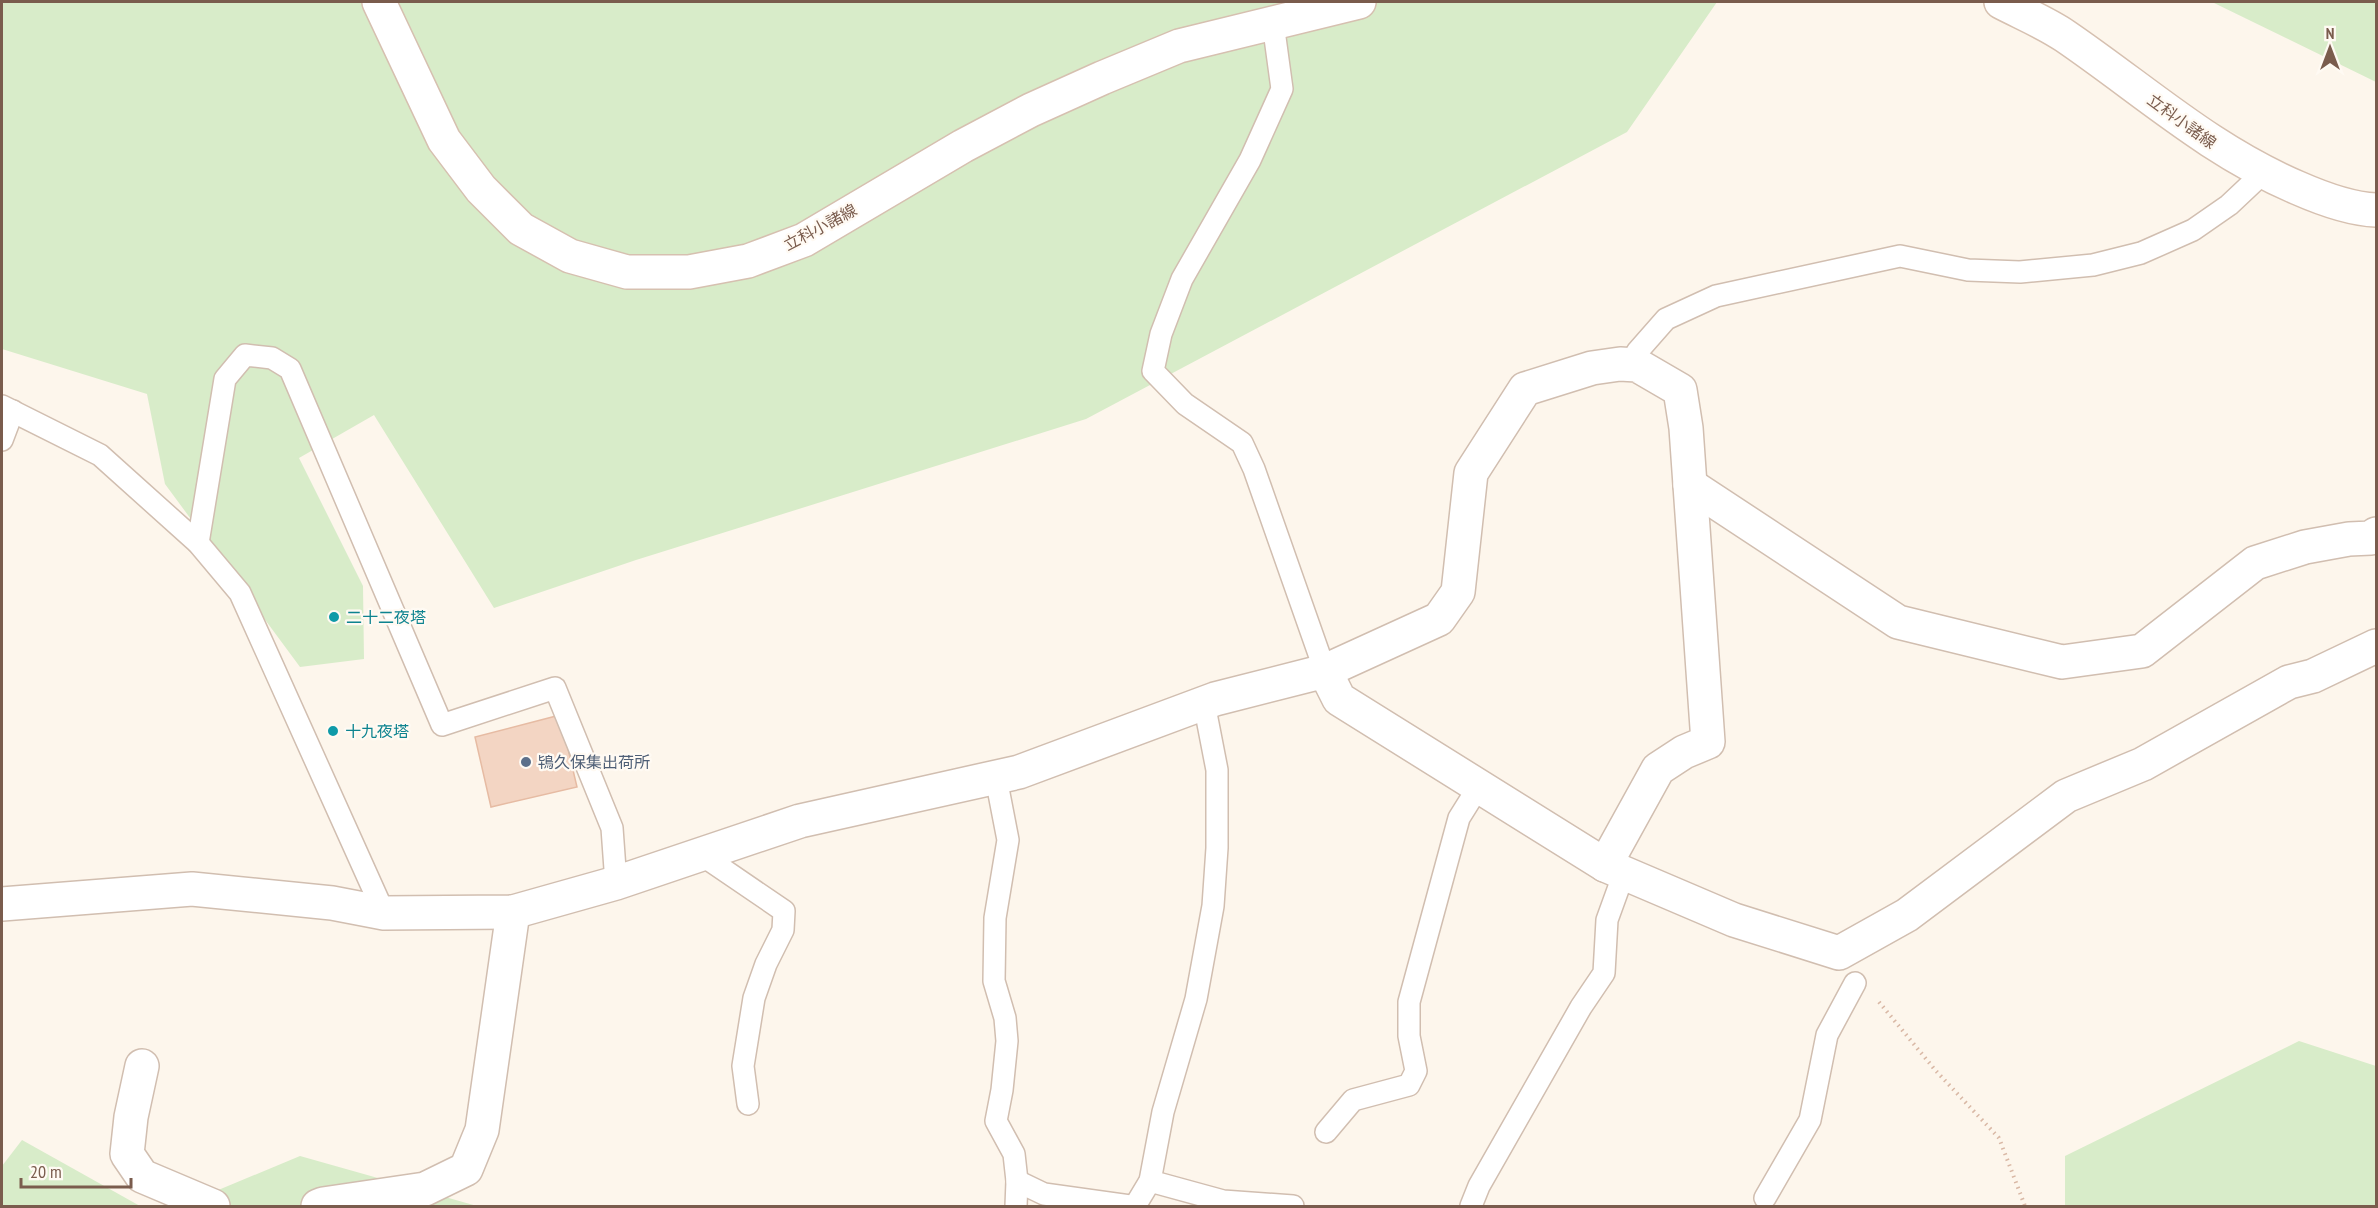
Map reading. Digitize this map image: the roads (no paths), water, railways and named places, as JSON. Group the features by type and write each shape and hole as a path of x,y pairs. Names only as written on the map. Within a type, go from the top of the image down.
{"street":[{"name":"立科小諸線","path":"379,2 444,140 481,189 521,229 570,256 627,272 689,272 748,261 804,240 963,146 1031,110 1179,46 1359,2"},
{"name":"立科小諸線","path":"2001,2 2063,35 2211,143 2263,173 2318,197 2362,209 2376,210"},
{"path":"2,904 192,889 332,903 384,913 513,912 616,883 800,821 996,778 1204,703 1325,671 1439,620 1458,592 1471,473 1525,389 1592,368 1620,364 1637,365 1680,390 1686,428 1708,742 1684,752 1658,769 1615,869"},
{"path":"1690,485 1898,622 2062,662 2142,651 2254,563 2305,547 2349,538 2371,538 2376,534"},
{"path":"1325,671 1339,699 1615,869 1734,920 1839,954 1907,915 2066,796 2143,764 2289,682 2313,676 2376,646"},
{"path":"318,1206 425,1189 466,1168 482,1130 513,912"},
{"path":"142,1066 131,1117 127,1154 141,1176 213,1206"}],"lane":[{"path":"1273,23 1282,89 1250,160 1182,279 1161,334 1153,371 1185,404 1242,443 1254,469 1325,671"},
{"path":"1637,365 1637,352 1666,319 1716,296 1900,256 1968,270 2020,272 2093,266 2141,253 2193,230 2229,205 2263,173"},
{"path":"198,543 225,379 245,356 272,358 290,369 442,724 555,688 612,828 616,883"},
{"path":"2,441 7,409 100,454 198,543 240,594 384,913"},
{"path":"1135,1206 1150,1181 1163,1112 1196,999 1213,906 1217,848 1217,770 1204,703"},
{"path":"996,778 1008,840 995,918 994,981 1005,1018 1007,1041 996,1121 1014,1154 1017,1181 1016,1206"},
{"path":"1326,1132 1353,1100 1409,1084 1416,1071 1409,1036 1409,1002 1459,818 1479,786"},
{"path":"702,855 784,911 783,930 766,964 754,998 743,1066 748,1104"},
{"path":"1471,1206 1479,1186 1575,1017 1604,973 1607,920 1615,869"},
{"path":"1765,1198 1810,1120 1827,1035 1855,983"},
{"path":"1017,1181 1044,1194 1130,1206"},
{"path":"1150,1181 1223,1200 1293,1206"}],"place":[{"name":"二十二夜塔","path":"334,617"},
{"name":"十九夜塔","path":"333,731"},
{"name":"鴇久保集出荷所","path":"526,762"}]}
